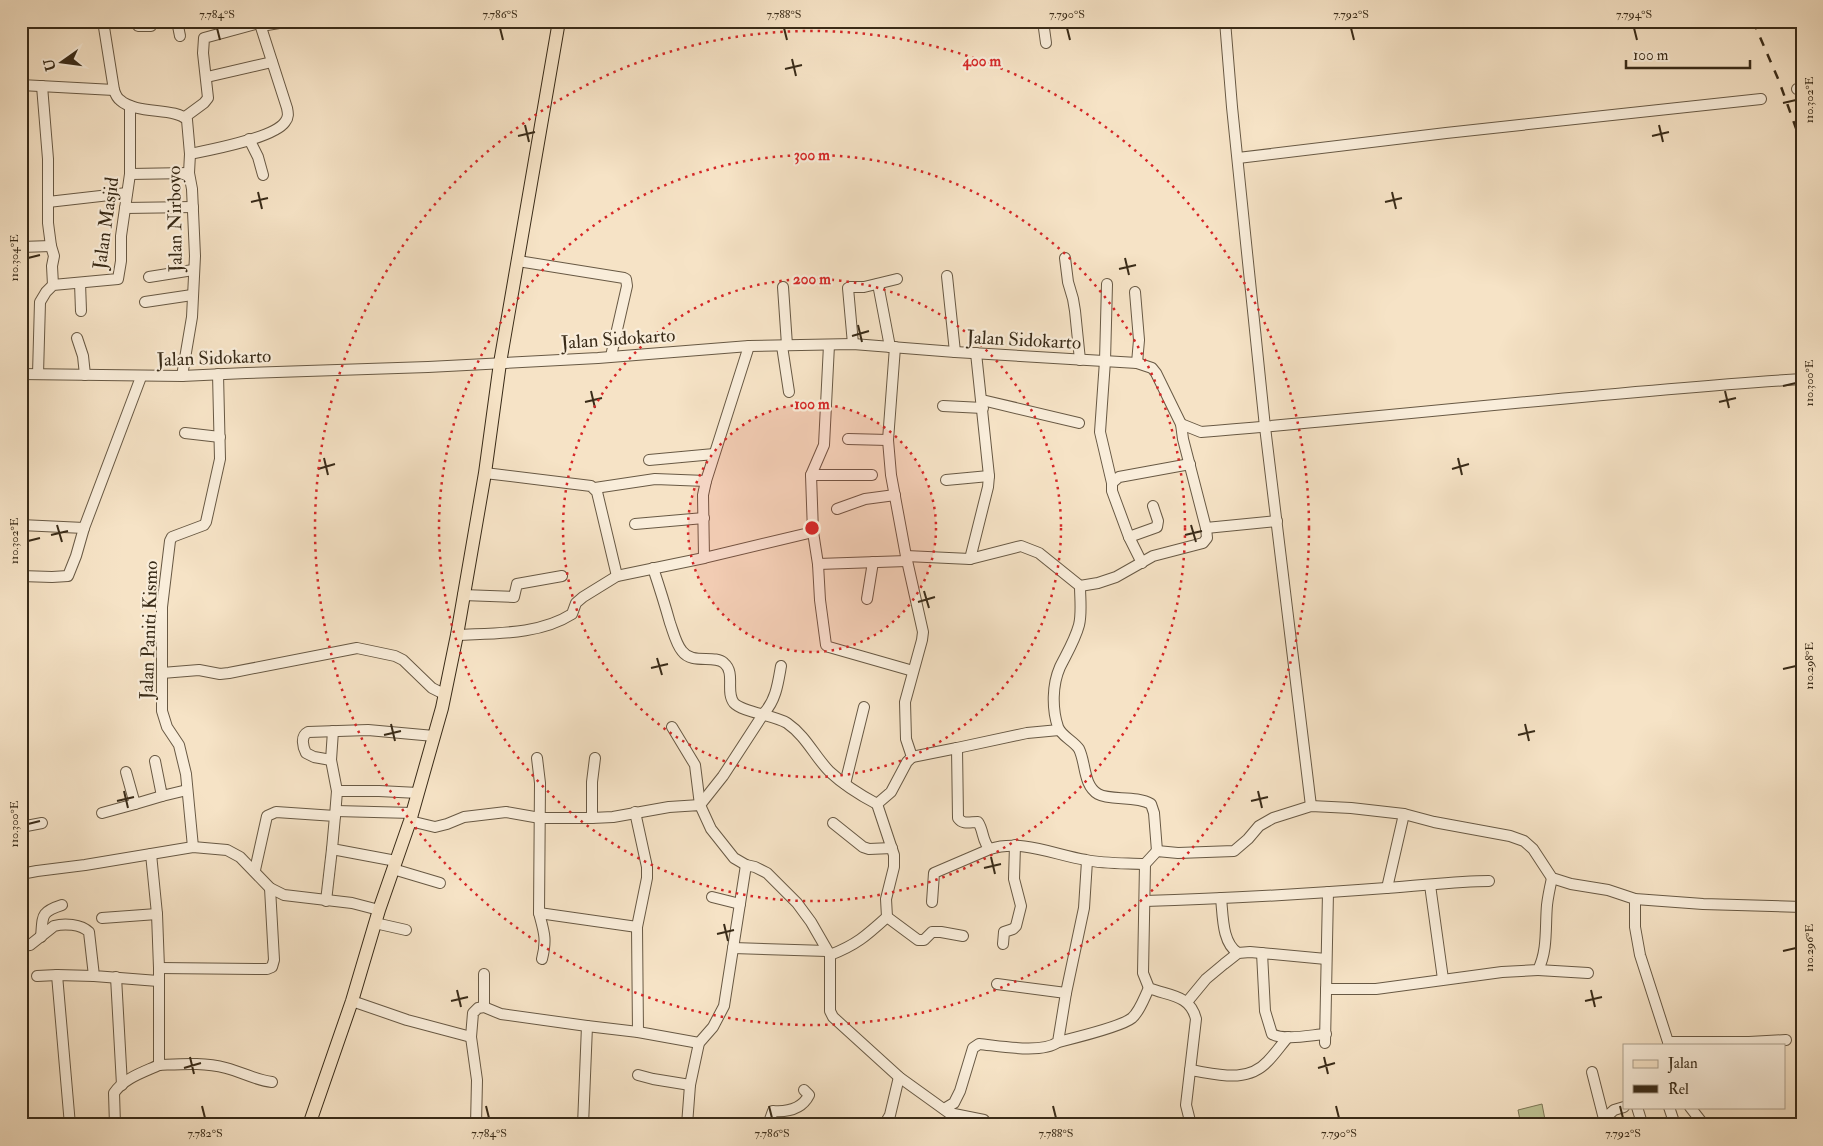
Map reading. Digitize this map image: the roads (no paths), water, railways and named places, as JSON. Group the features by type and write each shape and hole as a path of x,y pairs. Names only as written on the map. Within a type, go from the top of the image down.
{"main road":[{"path":"309,1125 352,1002 379,910 411,817 444,694 457,635 500,363 559,21"}],"street":[{"path":"103,21 114,90 119,100 143,110 179,114 185,117 208,98 204,42 260,23 291,21"},
{"path":"135,21 138,26 151,26"},
{"path":"177,21 180,36"},
{"path":"1043,21 1046,43"},
{"path":"1225,21 1265,427 1311,806"},
{"path":"190,154 232,145 278,129 285,123 288,116 260,23"},
{"path":"207,77 272,62"},
{"path":"21,85 114,90"},
{"path":"38,374 40,302 53,285 52,266 54,256 51,246 48,160 42,86"},
{"path":"1238,158 1761,98"},
{"name":"Jalan Masjid","path":"53,285 118,279 121,261 121,236 130,174 130,106"},
{"name":"Jalan Nirboyo","path":"182,376 192,317 195,256 193,207 189,173 190,154 185,117"},
{"path":"248,139 258,157 263,175"},
{"path":"130,174 189,173"},
{"path":"48,202 127,193"},
{"path":"125,208 193,207"},
{"path":"21,247 51,246"},
{"path":"1065,258 1068,282 1073,299 1080,360"},
{"path":"518,261 626,279 627,286 611,356"},
{"path":"149,277 193,270"},
{"path":"947,276 955,352"},
{"path":"853,344 848,288 864,287 897,279"},
{"path":"80,283 81,311"},
{"path":"878,284 892,347 888,440 895,495 923,632 905,702 906,739 912,757"},
{"path":"1107,284 1105,361 1100,437 1112,483 1112,491 1129,537 1142,563"},
{"path":"783,287 784,346 789,392"},
{"path":"1135,292 1139,340 1137,363"},
{"path":"145,302 192,295"},
{"path":"77,338 83,356 85,375"},
{"name":"Jalan Sidokarto","path":"21,374 141,377 182,376 428,367 749,346 853,344 1137,363 1152,368 1156,373 1181,424 1206,528"},
{"path":"829,345 824,444 811,475 813,532 826,645 913,671"},
{"path":"704,558 703,495 714,454 749,346"},
{"path":"970,559 988,488 976,353"},
{"name":"Jalan Paniti Kismo","path":"193,847 186,774 179,745 167,727 162,711 162,606 169,545 172,537 204,525 206,522 220,458 218,374"},
{"path":"21,576 68,576 84,528 141,377"},
{"path":"1181,424 1201,432 1683,387 1802,379"},
{"path":"943,406 982,404 1079,423"},
{"path":"184,433 220,437"},
{"path":"848,439 888,440"},
{"path":"648,460 714,454"},
{"path":"1112,483 1119,477 1190,464"},
{"path":"484,473 594,488 598,492 617,576"},
{"path":"811,475 872,475"},
{"path":"946,480 988,476"},
{"path":"594,488 655,479 706,481"},
{"path":"837,508 865,500 895,495"},
{"path":"1129,537 1157,527 1158,521 1153,506"},
{"path":"635,524 704,518"},
{"path":"818,564 907,559 970,559 1021,546 1038,553 1080,586 1116,577 1153,556 1203,543 1207,538 1206,528 1277,521"},
{"path":"21,525 84,528"},
{"path":"457,635 520,632 567,618 572,614 576,604 583,597 617,576 813,532"},
{"path":"867,599 873,562"},
{"path":"653,568 682,651 689,658 722,661 727,665 730,694 734,702 745,710 764,714 786,723 805,739 828,771 857,793 877,804 892,848 894,867 886,898 887,917 865,938 847,948 828,953 733,948"},
{"path":"463,595 514,597 517,584 562,576"},
{"path":"944,1110 954,1103 960,1092 973,1048 976,1045 1046,1048 1058,1042 1109,1028 1131,1019 1140,1007 1149,988 1143,973 1145,864 1157,851 1154,813 1151,804 1128,798 1099,795 1092,789 1079,750 1058,730 1054,708 1055,687 1059,669 1080,622 1080,586"},
{"path":"162,673 199,670 220,674 229,673 357,648 395,656 403,660 432,688 444,694"},
{"path":"255,870 268,816 276,812 411,817 435,827 464,817 506,812 540,818 592,818 669,807 700,805 723,776 770,707 776,693 781,666"},
{"path":"845,784 864,707"},
{"path":"672,727 696,765 700,805 711,829 734,858 746,865 761,870 780,884 811,922 828,953 831,1014 899,1077 944,1110 949,1113 984,1120 988,1125"},
{"path":"331,760 314,758 305,752 303,738 308,732 383,730 434,736"},
{"path":"877,804 891,792 907,762 912,757 1028,734 1058,730"},
{"path":"326,901 337,792 331,760 333,731"},
{"path":"957,748 958,818 964,823 978,822 985,843 990,849"},
{"path":"537,758 540,783 539,913 544,926 546,944 542,959"},
{"path":"592,818 594,758"},
{"path":"155,761 162,796"},
{"path":"126,772 135,804"},
{"path":"102,813 187,790"},
{"path":"337,792 379,791 418,793"},
{"path":"1157,851 1178,853 1234,851 1248,840 1259,826 1273,818 1311,806 1404,814 1434,822 1510,836 1524,841 1533,849 1552,878 1571,884 1608,890 1635,899 1702,904 1802,907"},
{"path":"635,812 647,878 637,927 638,1032"},
{"path":"1387,888 1404,814"},
{"path":"833,823 863,847 869,849 892,848"},
{"path":"21,827 42,824"},
{"path":"932,902 934,873 1001,846 1015,845 1087,861 1145,864"},
{"path":"1003,944 1004,932 1016,926 1021,906 1014,879 1015,845"},
{"path":"21,874 193,847 226,850 240,857 255,870 270,888 284,895 352,903 379,910"},
{"path":"332,849 395,865 440,883"},
{"path":"151,854 157,914 159,1065"},
{"path":"1058,1042 1084,908 1087,861"},
{"path":"687,1125 690,1085 699,1043 713,1027 724,1006 746,865"},
{"path":"1538,970 1544,952 1547,903 1552,878"},
{"path":"1145,900 1222,898 1430,885 1465,881 1489,881"},
{"path":"1430,885 1443,979"},
{"path":"159,968 267,969 272,967 274,960 270,888"},
{"path":"1262,953 1265,1011 1270,1030 1275,1036 1326,1038 1328,892"},
{"path":"712,897 740,904"},
{"path":"1222,898 1223,923 1230,946 1238,953"},
{"path":"1635,899 1635,927 1640,956 1668,1043 1786,1040"},
{"path":"41,937 43,917 46,912 49,909 62,905"},
{"path":"539,913 637,927"},
{"path":"102,918 157,914"},
{"path":"887,917 918,940 924,940 932,932 963,936"},
{"path":"375,923 406,930"},
{"path":"21,946 30,945 58,925 81,926 88,932 94,976"},
{"path":"1187,1002 1206,979 1238,953 1262,953 1326,960"},
{"path":"1326,989 1376,989 1502,972 1538,970 1588,973"},
{"path":"484,974 484,1007"},
{"path":"57,975 70,1125"},
{"path":"37,976 94,976 158,981"},
{"path":"116,977 122,1085"},
{"path":"996,984 1066,993"},
{"path":"1149,988 1176,995 1187,1002 1194,1010 1196,1019 1186,1104 1191,1124"},
{"path":"352,1002 407,1020 472,1037"},
{"path":"476,1125 478,1111 477,1080 472,1037 473,1013 478,1008 484,1007 501,1014 638,1032 699,1043"},
{"path":"583,1125 587,1026"},
{"path":"1190,1070 1228,1077 1246,1075 1256,1071 1268,1062 1288,1037"},
{"path":"115,1125 114,1093 131,1078 159,1065 194,1063 210,1065 226,1068 262,1081 272,1082"},
{"path":"1592,1072 1605,1122"},
{"path":"638,1075 690,1085"},
{"path":"884,1125 890,1115 899,1077"},
{"path":"768,1125 773,1111 792,1110 803,1104 809,1095 804,1090"},
{"path":"1605,1122 1614,1110 1623,1107"},
{"path":"1637,1108 1641,1120"},
{"path":"1670,1108 1675,1125"},
{"path":"1691,1108 1704,1125"}],"railway":[{"path":"1753,21 1779,81 1802,145"}]}
